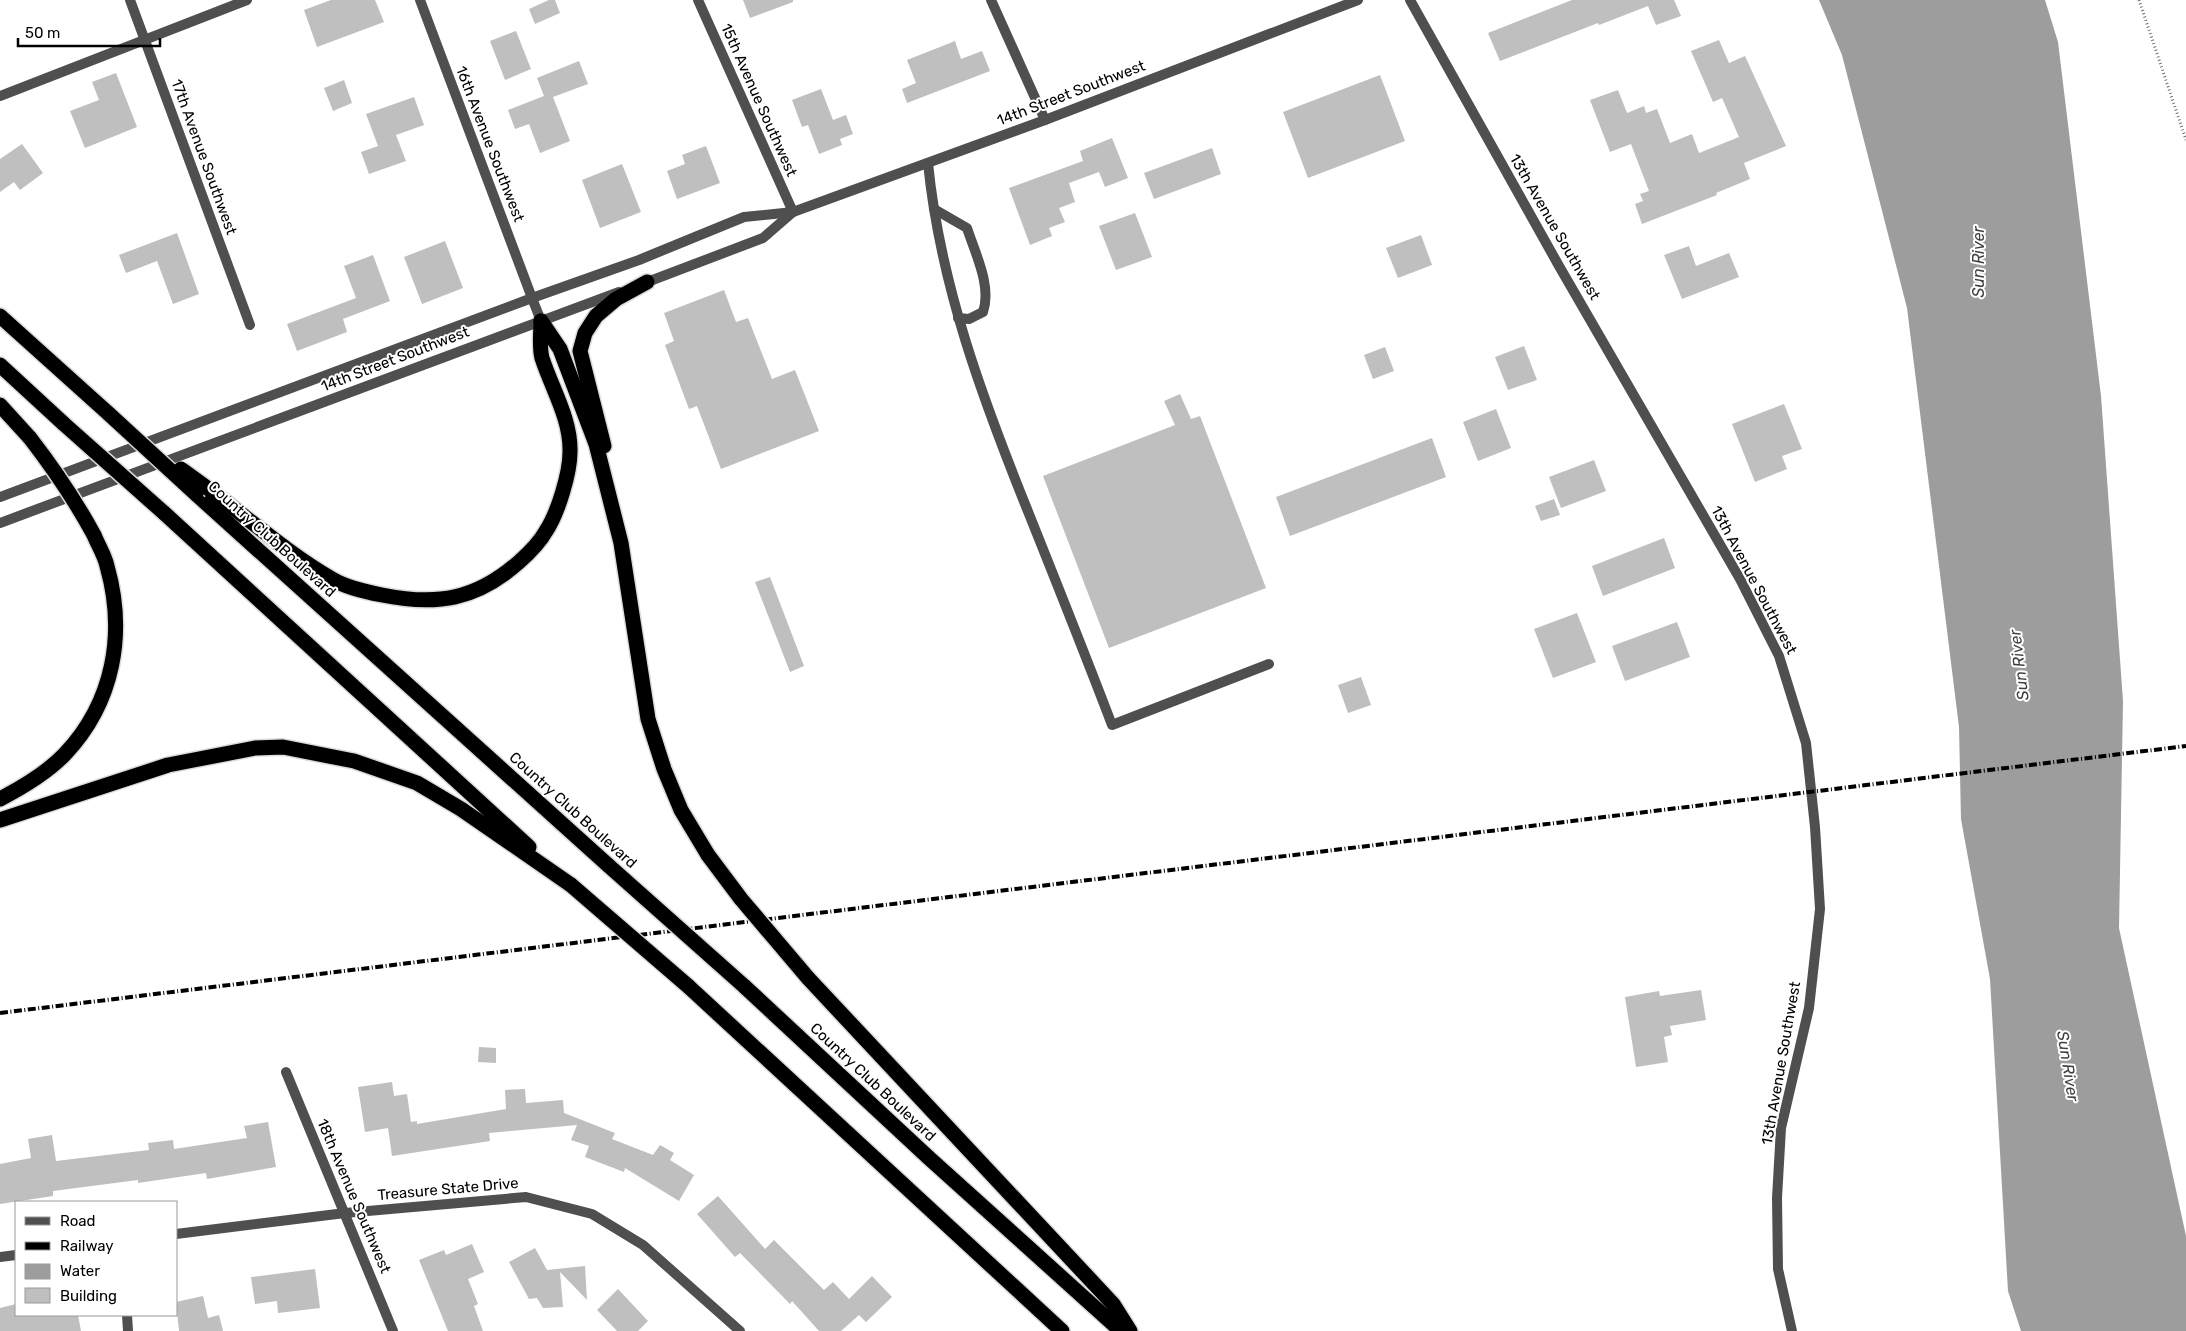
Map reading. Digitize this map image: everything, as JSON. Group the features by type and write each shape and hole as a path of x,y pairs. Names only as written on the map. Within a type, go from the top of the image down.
{"highway":[{"path":"607,485 603,438 580,351 584,333 596,316 616,299 647,282"},
{"name":"Country Club Boulevard","path":"0,316 128,431 203,492 609,866 744,986 929,1158 1121,1331"},
{"path":"541,321 560,349 596,444 622,543 648,719 664,769 681,810 708,855 741,899 808,978 1113,1304 1130,1331"},
{"path":"203,492 334,580 365,592 410,601 436,601 466,596 501,578 522,559 546,531 568,475 570,451 567,425 542,356 541,321"},
{"path":"0,365 571,885 688,986 1062,1331"},
{"path":"0,405 30,438 60,478 94,535 107,564 117,622 115,651 110,674 92,719 64,755 20,788 0,799"},
{"path":"0,820 168,765 255,748 283,747 354,761 417,783 461,809 571,885"}],"street":[{"name":"17th Avenue Southwest","path":"130,0 250,325"},
{"path":"0,96 247,0"},
{"name":"16th Avenue Southwest","path":"420,0 541,321"},
{"name":"15th Avenue Southwest","path":"698,0 793,212"},
{"path":"991,0 1045,120"},
{"name":"14th Street Southwest","path":"0,497 532,298 639,260 744,217 793,212 1045,120 1358,0"},
{"name":"13th Avenue Southwest","path":"1410,0 1564,275 1740,579 1779,656 1806,743 1815,827 1820,909 1809,1008 1781,1128 1777,1198 1778,1269 1792,1331"},
{"path":"928,163 934,209 958,318 992,423 1112,725 1269,664"},
{"path":"934,209 967,228 984,285 986,303 983,312 969,319 958,318"},
{"name":"14th Street Southwest","path":"0,523 763,238 793,212"},
{"name":"18th Avenue Southwest","path":"286,1072 394,1331"},
{"name":"Treasure State Drive","path":"178,1234 345,1213 526,1197 592,1214 643,1244 740,1331"},
{"path":"0,1257 15,1255"},
{"path":"126,1316 128,1331"}],"path":[{"path":"2139,0 2186,140"}],"water":[{"name":"Sun River","path":"1819,0 2045,0 2058,42 2101,396 2123,701 2119,928 2186,1236 2186,1331 2021,1331 2008,1291 1990,979 1961,819 1959,727 1907,308 1842,55"}],"building":[{"path":"331,0 375,0 384,22 317,47 304,10"},
{"path":"549,0 555,0 560,13 535,24 529,9"},
{"path":"743,0 793,0 793,2 750,18"},
{"path":"1572,0 1674,0 1681,16 1656,25 1648,6 1500,61 1488,33"},
{"path":"516,31 531,69 505,80 490,41"},
{"path":"1719,40 1729,63 1745,56 1786,146 1744,163 1750,179 1716,193 1717,195 1642,224 1635,204 1643,201 1640,194 1649,191 1631,144 1610,152 1590,100 1618,90 1627,113 1644,106 1646,113 1657,109 1670,143 1692,134 1699,153 1739,137 1722,98 1713,102 1691,51"},
{"path":"955,41 961,59 982,51 990,71 907,103 902,89 916,83 907,60"},
{"path":"579,61 588,84 553,97 570,141 540,153 529,124 515,129 508,110 544,96 537,78"},
{"path":"116,73 137,127 85,148 70,111 99,100 92,82"},
{"path":"1380,75 1405,141 1308,178 1283,112"},
{"path":"344,80 352,103 333,111 324,88"},
{"path":"821,89 833,120 846,115 853,134 840,139 842,145 819,154 808,125 802,127 792,100"},
{"path":"414,97 424,125 396,135 406,161 369,174 361,152 378,146 366,114"},
{"path":"1112,138 1128,178 1105,187 1099,172 1069,183 1075,202 1059,208 1065,222 1049,228 1052,236 1030,245 1009,188 1083,161 1080,151"},
{"path":"22,144 43,173 20,190 14,182 0,192 0,159"},
{"path":"706,146 720,183 677,199 667,171 685,164 682,155"},
{"path":"1212,148 1221,174 1154,199 1144,173"},
{"path":"622,164 641,212 600,228 582,180"},
{"path":"1135,213 1152,257 1116,270 1099,226"},
{"path":"177,233 199,294 173,304 157,261 126,273 119,255"},
{"path":"1421,235 1432,265 1398,278 1386,248"},
{"path":"445,241 463,288 422,304 404,257"},
{"path":"1689,246 1696,266 1729,253 1739,277 1682,299 1664,255"},
{"path":"373,255 390,301 343,319 347,332 297,351 287,324 356,298 344,266"},
{"path":"724,290 736,322 748,318 772,379 795,370 819,431 721,469 697,406 689,409 665,345 674,341 664,313"},
{"path":"1524,346 1537,380 1508,390 1495,357"},
{"path":"1385,347 1394,371 1373,379 1364,355"},
{"path":"1180,394 1191,419 1200,416 1266,588 1109,648 1043,476 1175,425 1164,401"},
{"path":"1784,404 1802,449 1782,456 1787,469 1755,482 1732,424"},
{"path":"1496,409 1511,448 1478,461 1463,422"},
{"path":"1432,438 1446,477 1290,536 1276,497"},
{"path":"1594,460 1606,491 1561,508 1549,477"},
{"path":"1554,499 1560,515 1541,521 1535,506"},
{"path":"1664,538 1675,568 1603,596 1592,566"},
{"path":"770,577 804,666 790,672 755,582"},
{"path":"1577,613 1596,662 1553,678 1534,629"},
{"path":"1677,622 1690,657 1625,681 1612,646"},
{"path":"1361,677 1371,705 1348,713 1338,685"},
{"path":"1701,990 1706,1020 1670,1026 1672,1035 1664,1037 1668,1062 1636,1067 1625,997 1659,991 1660,996"},
{"path":"479,1047 496,1048 496,1063 478,1062"},
{"path":"392,1082 394,1096 407,1094 411,1122 417,1121 417,1124 506,1109 505,1090 525,1089 526,1103 563,1100 564,1113 615,1133 612,1139 653,1155 660,1145 674,1153 670,1160 694,1175 679,1201 625,1168 624,1172 585,1157 589,1146 571,1140 577,1125 489,1133 490,1141 392,1156 388,1128 365,1132 358,1087"},
{"path":"268,1122 276,1167 207,1179 206,1173 138,1183 138,1180 53,1191 53,1196 0,1204 0,1164 31,1158 28,1139 52,1135 56,1161 149,1150 148,1143 173,1140 174,1149 247,1138 244,1126"},
{"path":"718,1196 765,1249 774,1240 824,1290 833,1282 849,1299 872,1276 892,1297 866,1322 859,1315 841,1331 819,1331 792,1301 790,1304 740,1253 735,1257 697,1214"},
{"path":"472,1244 484,1272 468,1279 478,1304 474,1306 483,1331 448,1331 419,1260 444,1250 446,1255"},
{"path":"535,1248 547,1270 585,1266 587,1300 560,1272 563,1307 543,1308 537,1298 529,1299 509,1262"},
{"path":"315,1269 320,1308 278,1313 277,1301 255,1304 251,1277"},
{"path":"618,1289 648,1321 638,1331 617,1331 597,1310"},
{"path":"203,1296 208,1318 219,1315 223,1331 179,1331 178,1302"},
{"path":"15,1304 15,1316 78,1316 81,1331 0,1331 0,1308"}],"railway":[{"path":"0,1013 2186,746"}]}
